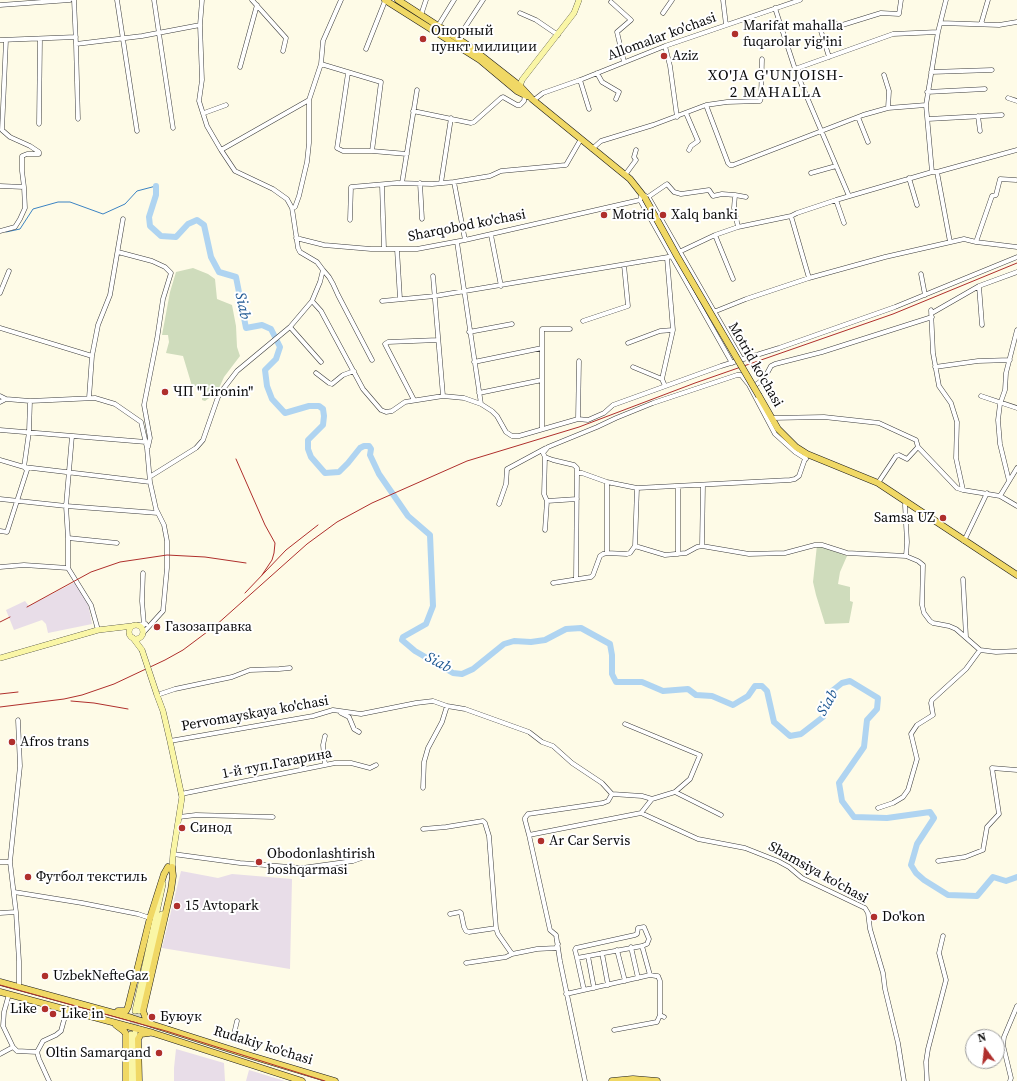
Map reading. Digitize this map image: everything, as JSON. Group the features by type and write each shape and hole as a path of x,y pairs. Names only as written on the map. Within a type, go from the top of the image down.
{"main road":[{"name":"Motrid ko'chasi","path":"385,0 480,60 517,91 533,100 635,184 712,313 778,429 786,439 806,456 878,483 1017,575"},
{"name":"Motrid ko'chasi","path":"398,0 458,38 520,86 533,100"},
{"path":"520,86 522,80 574,13 579,0"},
{"path":"0,658 98,630 138,625"},
{"path":"137,1011 170,881 170,867 182,797 163,711 142,650 141,627 138,625"},
{"path":"138,625 129,631 142,650"},
{"path":"112,628 136,638 142,634"},
{"path":"104,1010 123,1012 127,1009 150,918 164,874 170,867"},
{"path":"157,1026 146,1019 143,1011 171,890 173,876 170,867"},
{"name":"Rudakiy ko'chasi","path":"0,982 104,1010 335,1081"},
{"name":"Rudakiy ko'chasi","path":"0,992 153,1033 208,1052 302,1081"},
{"path":"84,1014 87,1006"},
{"path":"110,1021 123,1029 126,1034 126,1081"},
{"path":"130,1081 129,1058 133,1033 134,1081"},
{"path":"139,1081 138,1039 142,1033 153,1033"},
{"path":"208,1052 211,1043"},
{"path":"612,1081 633,1079 657,1081"}],"street":[{"path":"0,5 70,0"},
{"path":"74,0 78,119"},
{"path":"117,0 137,131"},
{"path":"154,0 173,128"},
{"path":"202,0 200,25 202,80 199,101 207,126 235,171 273,189 287,199 292,208 296,238 300,252 317,262 334,284 338,295 372,360"},
{"path":"252,0 286,38 283,51"},
{"path":"292,208 295,207 299,196 307,162 309,144 309,100 321,64 323,41 341,0"},
{"path":"366,49 385,0"},
{"path":"421,15 426,0"},
{"path":"438,26 454,0"},
{"path":"458,38 483,0"},
{"path":"663,13 672,0"},
{"path":"723,0 726,25"},
{"path":"780,0 782,6"},
{"name":"Allomalar ko'chasi","path":"533,100 543,93 665,46 800,0"},
{"path":"829,57 820,28 835,23 839,26 881,13 899,14 901,0"},
{"path":"932,172 926,105 927,92 938,32 946,0"},
{"path":"981,24 988,0"},
{"path":"611,2 631,20 617,32 624,62"},
{"path":"240,67 257,6"},
{"path":"775,8 795,69 849,196"},
{"path":"520,13 536,20 558,35"},
{"path":"941,23 999,25 1017,22"},
{"path":"76,44 158,33 200,25"},
{"path":"795,69 893,34 938,32"},
{"path":"0,40 76,37"},
{"path":"39,124 40,39"},
{"path":"0,231 15,227 25,208 22,156 27,154 39,154 39,152 30,146 10,137 2,130 6,40"},
{"path":"665,46 670,66 677,116"},
{"path":"592,149 601,141 706,105 727,102 760,101 762,98 762,59"},
{"path":"321,64 381,82 382,84 372,151"},
{"path":"931,72 992,70"},
{"path":"348,73 337,148 343,151 372,151 407,154"},
{"path":"597,73 602,82 619,92 616,99"},
{"path":"884,75 889,91 888,108"},
{"path":"580,80 589,109"},
{"path":"927,92 985,89"},
{"path":"402,184 417,90"},
{"path":"413,111 474,122 501,98 503,97 517,105 520,105 524,100 525,95"},
{"path":"1008,98 1017,101"},
{"path":"221,150 309,100"},
{"path":"204,113 226,105"},
{"path":"706,105 730,165 888,108 926,105"},
{"path":"686,113 698,141 691,146 689,150"},
{"path":"928,119 1002,115"},
{"path":"978,116 980,131"},
{"path":"441,183 451,118"},
{"path":"858,118 868,142"},
{"path":"350,220 350,187 382,184 454,182 490,176 501,171 566,165 581,139"},
{"path":"625,175 636,160 634,157 636,150"},
{"path":"382,301 435,296 668,258 715,235 738,227 791,216 836,200 909,178 937,172 1017,150"},
{"path":"811,173 836,166"},
{"path":"937,172 950,242"},
{"path":"909,178 917,205"},
{"path":"976,242 992,196 996,195 1000,179 1016,180"},
{"path":"454,182 466,240"},
{"path":"420,183 422,219"},
{"path":"382,184 384,249"},
{"path":"644,197 667,184 674,192 681,194 709,190 713,196 722,194 746,197"},
{"path":"0,186 24,187"},
{"path":"734,195 734,208 738,227"},
{"name":"Sharqobod ko'chasi","path":"296,238 324,245 384,249 417,249 491,235 644,197"},
{"path":"836,200 844,223"},
{"path":"791,216 809,278"},
{"path":"89,398 92,356 98,325 110,295 123,219"},
{"path":"491,235 501,286"},
{"path":"715,235 733,279"},
{"path":"712,313 746,299 809,278 885,257 950,242 964,239 1017,247"},
{"path":"457,242 465,291 469,332 481,404"},
{"path":"397,249 400,299"},
{"path":"118,252 152,261 166,267 171,273 163,299 157,341 144,405 150,438 147,448"},
{"path":"676,255 685,261 712,313 742,360"},
{"path":"676,255 677,264 732,363"},
{"path":"312,301 321,311 363,389 381,410 386,412 392,411 404,402 414,400 443,396 464,398 481,404 497,416 506,432 512,436 519,436 528,435 542,429 578,419 588,420 604,413 613,404 881,312 1017,257"},
{"path":"665,386 662,379 673,330 668,258"},
{"path":"677,264 685,261"},
{"path":"583,321 628,306 624,265"},
{"path":"151,476 196,448 203,440 218,397 224,388 237,371 268,347 289,328 312,301 323,270"},
{"path":"0,293 9,271"},
{"path":"754,386 764,379 771,366 775,364 815,354 932,314 979,286 1017,272"},
{"path":"921,274 925,295"},
{"path":"433,276 443,396"},
{"path":"979,286 982,325"},
{"path":"932,314 933,353 935,367 939,386 951,403 957,422 956,458 963,490"},
{"path":"469,332 512,324"},
{"path":"0,328 92,356"},
{"path":"289,328 322,362"},
{"path":"542,429 542,329 570,329"},
{"path":"628,343 660,331 673,330"},
{"path":"1009,481 1000,444 998,420 1005,390 1006,373 1017,330"},
{"path":"414,400 385,344 388,342 438,340"},
{"path":"474,362 542,348"},
{"path":"935,367 978,361 1010,360"},
{"path":"578,419 579,362"},
{"path":"632,367 662,379"},
{"path":"316,373 332,384 343,375 354,372"},
{"path":"498,504 506,484 507,469 548,447 653,403 723,379 741,375 749,385 776,434 787,446 806,456 795,480 637,488 607,482 582,473 577,473"},
{"path":"479,393 542,380"},
{"path":"0,396 6,399 30,401 89,398 115,404 141,422 147,448 151,476 150,482 158,513 164,525 167,541 167,568 163,611 142,634"},
{"path":"981,396 1017,408"},
{"path":"0,402 6,399"},
{"path":"0,531 7,532 27,470 24,467 29,432 30,401"},
{"path":"772,418 824,418 879,423 916,440 918,447 957,488 1000,496 1017,506"},
{"path":"0,430 146,442"},
{"path":"72,436 66,506 68,538 67,568 91,605 98,630"},
{"path":"545,530 547,500 544,494 544,453 548,447"},
{"path":"878,483 896,456 899,455 907,458 918,447"},
{"path":"545,457 574,465 577,468 576,579"},
{"path":"0,460 24,467 150,482"},
{"path":"1000,496 1017,468"},
{"path":"607,482 607,553"},
{"path":"702,546 703,485"},
{"path":"678,486 678,554"},
{"path":"553,583 591,577 600,556 607,553 630,553 635,546 637,488"},
{"path":"964,541 988,493"},
{"path":"0,499 158,513"},
{"path":"547,500 577,499"},
{"path":"906,501 906,556"},
{"path":"68,538 117,543"},
{"path":"635,546 665,554 686,553 702,546 749,554 785,553 816,545 822,545 847,554 906,556 923,565 922,606 924,613 930,621 956,629 980,650 996,652 1017,651"},
{"path":"0,567 24,565 67,568"},
{"path":"143,573 142,601 138,625 152,622"},
{"path":"963,579 966,637"},
{"path":"878,808 893,803 903,796 908,790 917,759 911,734 917,725 934,714 931,703 932,700 966,669 980,650"},
{"path":"157,695 175,689 232,677 250,670 290,668"},
{"name":"Pervomayskaya ko'chasi","path":"170,741 313,716 333,710 361,714 416,702 433,701 447,706 465,709 529,732 542,742 553,746 572,762 602,783 612,794"},
{"path":"423,788 424,762 428,748 442,722 447,706"},
{"path":"313,716 333,712 343,713 348,717 354,729 359,732"},
{"path":"18,720 20,766 10,862 16,912 19,988"},
{"path":"585,1081 566,994 556,935 550,930 525,820 528,814 603,803 608,801 612,794 642,796 652,799 675,792 690,779 700,755 625,724"},
{"path":"325,736 323,745 325,765"},
{"name":"1-й туп.Гагарина","path":"181,794 335,763 352,763 370,768 376,765"},
{"path":"938,861 965,857 983,850 987,827 998,814 992,768 1017,770"},
{"path":"675,792 721,815"},
{"path":"529,835 641,814 652,799"},
{"name":"Shamsiya ko'chasi","path":"641,814 698,839 745,848 778,861 802,878 865,908 868,913 870,929 898,1043 904,1081"},
{"path":"179,817 196,815 273,817"},
{"path":"422,829 483,821 485,823 489,836 496,928 512,954"},
{"path":"173,854 302,868 352,860 367,856"},
{"path":"0,862 10,862"},
{"path":"14,892 82,903 138,914 150,918"},
{"path":"0,913 16,912"},
{"path":"450,914 461,913 464,927 466,931 469,932 496,928"},
{"path":"576,958 642,946 647,944 649,939 644,927 638,928 637,934 635,935 576,948 576,958 584,990"},
{"path":"927,1081 926,1062 928,1049 946,980 939,953 943,936"},
{"path":"466,963 506,957 512,954 537,949 556,948 558,944"},
{"path":"642,946 650,975"},
{"path":"631,947 638,978"},
{"path":"617,950 625,981"},
{"path":"602,953 608,985"},
{"path":"588,956 594,988"},
{"path":"566,994 650,975 658,976 660,979 662,1016 659,1020 657,1022 614,1030"},
{"path":"9,994 4,1012 3,1026 13,1047 17,1051 37,1052"},
{"path":"1010,1081 1011,1078 1003,1045 1006,1033 1017,1006"},
{"path":"49,1081 37,1052 43,1041 61,1031 67,1010"},
{"path":"234,1034 237,1021"},
{"path":"0,1054 13,1047"}],"shaded area":[{"path":"75,582 88,603 92,624 48,633 46,624 42,620 14,630 6,610 25,601 29,606"},
{"path":"181,871 218,878 232,874 292,879 290,969 162,948"},
{"path":"176,1049 224,1063 225,1081 174,1081"},
{"path":"249,1070 285,1081 246,1081"}],"green space":[{"path":"193,268 208,274 215,279 217,299 232,305 236,326 237,347 240,356 224,377 220,386 212,396 205,401 202,400 203,386 192,386 183,356 166,353 169,342 168,335 162,335 170,292 176,272"},
{"path":"817,545 847,556 840,572 838,584 850,587 850,601 853,602 849,623 825,624 813,582"}],"waterway":[{"name":"Siab","path":"6,232 20,229 33,209 58,202 70,202 103,214 125,204 137,191 156,186"},
{"name":"Siab","path":"156,186 156,195 149,217 150,226 161,236 176,237 188,224 197,220 204,225 211,257 219,272 236,277 246,328 262,325 271,329 280,347 276,359 265,370 267,386 272,399 285,413 309,406 319,406 323,409 323,425 308,440 308,449 311,457 325,473 339,472 360,448 369,446 371,449 370,455 379,474 408,516 430,535 433,606 426,624 403,637 402,640 415,651 453,673 462,674 473,669 504,644 514,641 531,642 545,640 566,629 581,628 610,644 612,655 612,674 616,682 642,682 663,691 688,689 696,695 712,696 733,705 748,696 755,686 762,686 767,691 774,722 790,736 801,734 823,717 832,691 842,683 850,681 878,698 877,709 867,720 864,747 839,783 842,801 854,817 887,818 930,812 934,818 917,844 911,865 916,873 924,880 948,895 977,896 993,877 1006,881 1017,877"}],"tunnel":[{"path":"131,1032 135,1011"},
{"path":"135,1033 139,1011"},
{"path":"232,1041 234,1034"}],"tram line":[{"path":"0,985 166,1031 325,1081"}],"railway":[{"path":"0,707 64,699 82,695 114,684 165,660 183,650 215,626 307,544 337,522 372,503 467,461 579,427 695,383 893,314 1017,263"},
{"path":"236,459 265,525 275,543 272,560 262,575"},
{"path":"245,593 286,550 318,525"},
{"path":"27,607 91,572 120,562 167,555 205,557 246,563"},
{"path":"0,622 10,617"},
{"path":"0,694 18,692"},
{"path":"71,701 94,703 128,709"}],"place":[{"name":"Marifat mahalla fuqarolar yig'ini","path":"735,34"},
{"name":"Опорный пункт милиции","path":"423,39"},
{"name":"Aziz","path":"664,56"},
{"name":"Motrid","path":"604,215"},
{"name":"Xalq banki","path":"663,215"},
{"name":"ЧП \"Lironin\"","path":"165,392"},
{"name":"Samsa UZ","path":"943,518"},
{"name":"Газозаправка","path":"157,627"},
{"name":"Afros trans","path":"12,742"},
{"name":"Синод","path":"182,828"},
{"name":"Ar Car Servis","path":"541,841"},
{"name":"Obodonlashtirish boshqarmasi","path":"259,862"},
{"name":"Футбол текстиль","path":"28,877"},
{"name":"15 Avtopark","path":"177,906"},
{"name":"Do'kon","path":"874,917"},
{"name":"UzbekNefteGaz","path":"45,976"},
{"name":"Like","path":"45,1009"},
{"name":"Like in","path":"53,1014"},
{"name":"Буюук","path":"152,1017"},
{"name":"Oltin Samarqand","path":"159,1053"}],"district":[{"name":"XO'JA G'UNJOISH- 2 MAHALLA","path":"776,84"}]}
